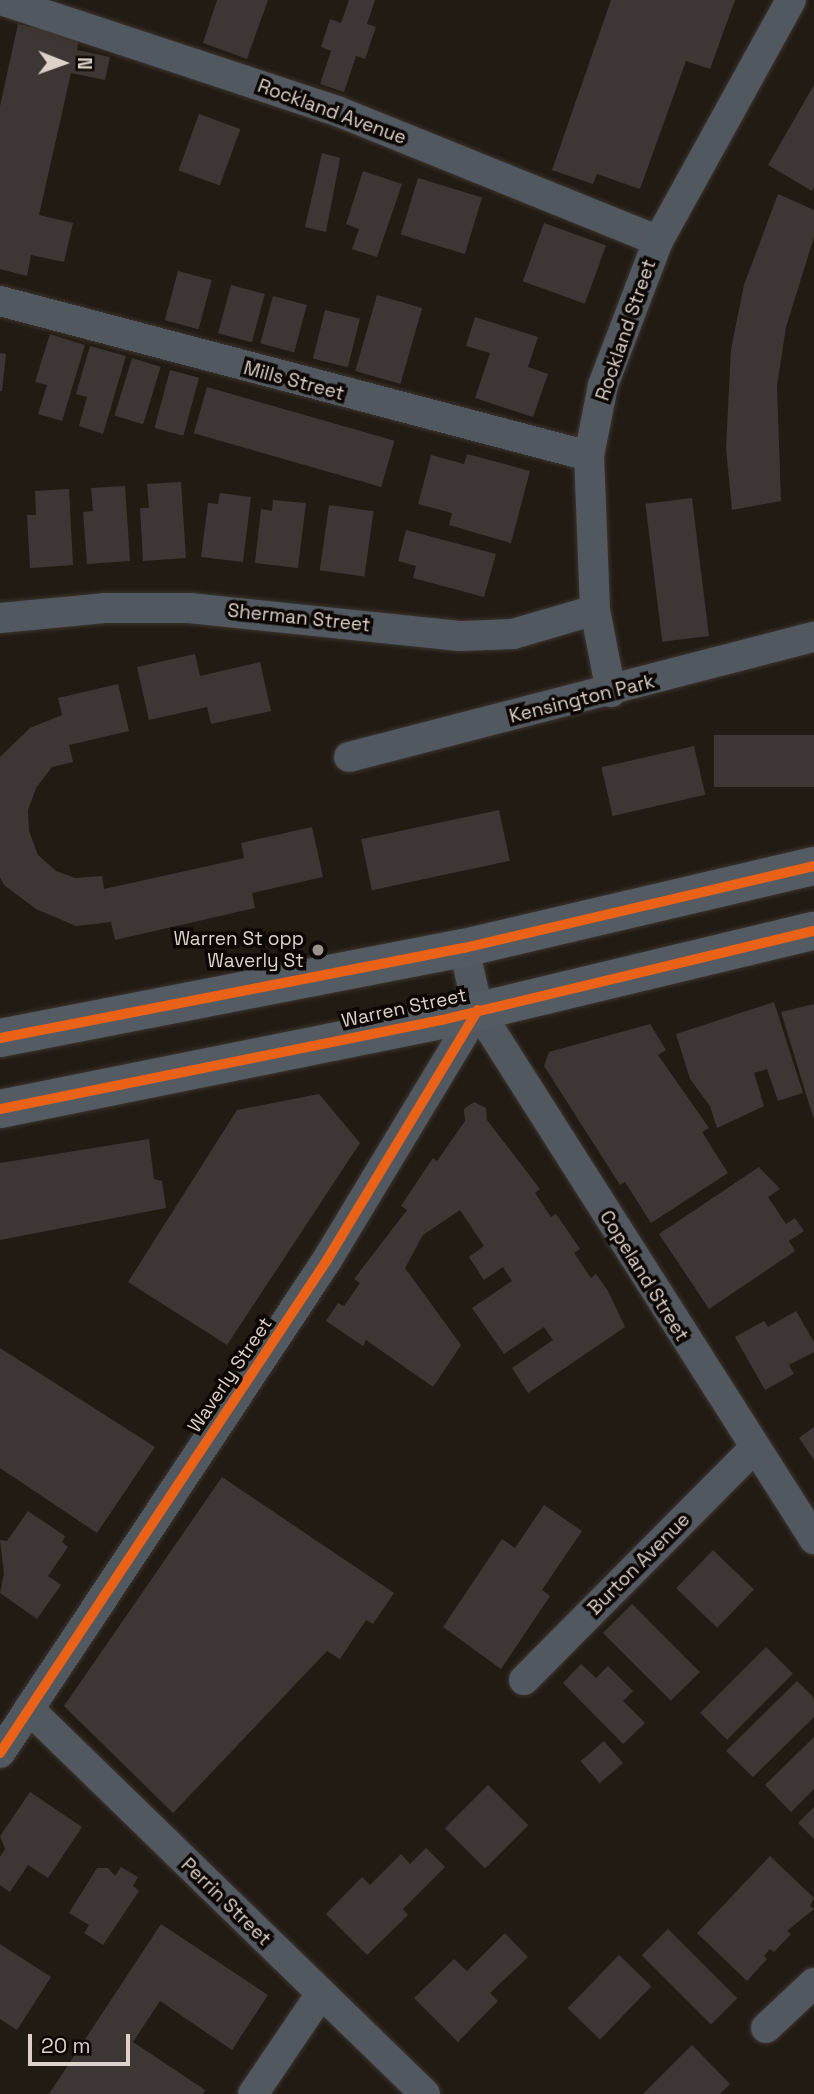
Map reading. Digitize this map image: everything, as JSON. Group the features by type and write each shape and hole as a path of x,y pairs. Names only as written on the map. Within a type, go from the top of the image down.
{"main road":[{"path":"0,1038 464,948 814,866"},
{"name":"Warren Street","path":"0,1109 625,979 814,931"}],"street":[{"name":"Rockland Avenue","path":"1,0 337,111 658,241"},
{"name":"Rockland Street","path":"611,692 595,610 589,456 603,385 658,241 791,0"},
{"name":"Mills Street","path":"0,302 589,456"},
{"name":"Sherman Street","path":"0,618 105,608 189,608 460,636 513,634 595,610"},
{"name":"Kensington Park","path":"349,757 611,692 814,637"},
{"name":"Copeland Street","path":"464,948 478,1010 814,1539"},
{"name":"Waverly Street","path":"0,1753 327,1259 478,1010"},
{"name":"Burton Avenue","path":"524,1680 754,1448"},
{"name":"Perrin Street","path":"29,1709 425,2094"},
{"path":"766,2028 814,1983"},
{"path":"253,2094 320,1994"}],"building":[{"path":"217,0 268,0 247,59 203,43"},
{"path":"349,0 375,0 367,24 376,27 365,59 356,56 344,92 320,84 331,51 321,47 330,19 341,23"},
{"path":"611,0 735,0 710,69 686,61 640,189 597,174 593,184 552,170"},
{"path":"18,24 79,38 77,50 110,57 105,80 71,73 39,215 73,223 64,262 31,255 27,276 0,269 0,106"},
{"path":"814,85 814,187 812,191 768,165"},
{"path":"199,114 240,129 220,185 178,170"},
{"path":"322,153 340,158 326,232 305,227"},
{"path":"363,171 402,184 377,257 352,249 359,229 346,224"},
{"path":"418,178 482,198 465,254 401,234"},
{"path":"778,194 814,210 814,237 786,327 777,386 781,501 732,510 726,448 731,349 744,285"},
{"path":"544,223 606,246 585,304 523,281"},
{"path":"178,271 212,280 199,329 165,320"},
{"path":"231,285 265,294 252,342 218,333"},
{"path":"377,295 422,308 400,384 355,371"},
{"path":"273,296 307,305 294,352 260,343"},
{"path":"325,310 360,319 348,367 313,359"},
{"path":"475,317 538,337 528,367 548,374 533,417 475,398 490,353 466,346"},
{"path":"50,334 85,345 62,421 38,414 47,385 35,382"},
{"path":"90,346 126,356 103,434 79,426 87,397 76,394"},
{"path":"0,353 6,354 2,391 0,391"},
{"path":"132,358 161,367 143,424 114,415"},
{"path":"170,370 199,378 183,436 154,428"},
{"path":"207,387 394,441 381,487 194,433"},
{"path":"467,454 530,471 511,543 449,525 452,513 418,504 431,455 464,464"},
{"path":"181,482 186,558 143,561 140,508 149,508 147,484"},
{"path":"125,486 130,561 87,564 83,512 93,511 91,488"},
{"path":"69,489 73,565 30,568 27,515 36,515 35,491"},
{"path":"220,493 251,497 243,562 201,557 208,503 218,504"},
{"path":"692,498 709,636 662,642 645,504"},
{"path":"273,500 306,503 298,568 255,563 261,509 272,511"},
{"path":"329,505 374,511 364,577 320,570"},
{"path":"406,530 496,554 484,597 413,578 416,566 398,561"},
{"path":"195,654 200,676 260,662 271,711 211,724 207,707 149,720 137,667"},
{"path":"118,684 129,731 69,745 73,762 52,767 36,788 28,810 29,831 38,855 56,871 75,878 102,876 104,889 244,858 241,843 312,827 323,877 252,893 255,908 115,940 111,922 76,926 36,909 4,885 0,877 0,757 30,728 62,715 58,698"},
{"path":"714,735 814,735 814,787 714,787"},
{"path":"694,746 705,795 613,816 601,767"},
{"path":"499,810 510,861 372,890 361,839"},
{"path":"774,1002 803,1093 778,1101 767,1069 754,1073 764,1106 717,1128 710,1106 690,1079 676,1034"},
{"path":"814,1004 814,1117 813,1117 781,1012"},
{"path":"650,1024 666,1050 658,1055 709,1128 702,1132 728,1173 651,1223 625,1182 620,1185 544,1066 549,1052"},
{"path":"319,1094 360,1143 227,1345 128,1282 237,1110"},
{"path":"474,1102 486,1108 487,1120 540,1189 535,1193 551,1217 556,1214 580,1249 574,1253 591,1278 596,1274 608,1291 625,1327 528,1393 512,1368 553,1340 544,1327 504,1354 472,1308 512,1281 503,1267 484,1280 469,1257 484,1246 460,1210 423,1235 405,1268 461,1345 433,1387 366,1340 363,1346 326,1321 338,1303 344,1306 360,1283 354,1279 407,1210 401,1206 433,1158 437,1161 465,1121 464,1109"},
{"path":"149,1139 154,1179 162,1181 166,1208 0,1240 0,1163"},
{"path":"759,1167 780,1189 768,1197 786,1224 795,1218 804,1231 789,1241 795,1251 709,1309 659,1234"},
{"path":"796,1311 814,1342 814,1352 789,1365 794,1374 765,1390 735,1337 764,1321 768,1327"},
{"path":"0,1348 155,1447 97,1533 0,1468"},
{"path":"814,1427 814,1460 799,1438"},
{"path":"222,1477 394,1593 373,1624 366,1620 340,1659 327,1651 173,1813 64,1706"},
{"path":"544,1505 582,1531 542,1590 550,1596 501,1669 443,1627 502,1539 515,1548"},
{"path":"28,1511 65,1536 62,1542 68,1547 48,1576 61,1585 37,1619 0,1593 4,1574 0,1540 7,1541"},
{"path":"713,1550 754,1590 717,1628 676,1588"},
{"path":"632,1604 700,1672 671,1701 603,1633"},
{"path":"766,1647 793,1674 727,1740 700,1713"},
{"path":"581,1664 596,1678 608,1666 633,1691 623,1701 645,1723 623,1744 563,1683"},
{"path":"797,1681 814,1698 814,1717 753,1777 726,1751"},
{"path":"814,1737 814,1789 791,1812 765,1785"},
{"path":"604,1741 623,1763 600,1783 581,1761"},
{"path":"488,1785 528,1825 485,1868 445,1828"},
{"path":"30,1792 82,1827 48,1878 28,1865 10,1892 0,1885 0,1857 5,1849 0,1836"},
{"path":"814,1807 814,1839 798,1823"},
{"path":"426,1848 445,1867 403,1909 408,1915 367,1955 326,1914 362,1877 370,1885 401,1854 410,1864"},
{"path":"770,1856 814,1898 810,1906 814,1909 787,1931 791,1934 774,1952 770,1949 764,1956 767,1959 747,1981 697,1933"},
{"path":"121,1867 138,1877 133,1886 139,1891 103,1945 84,1933 89,1925 69,1913 97,1868 108,1868 115,1876"},
{"path":"161,1924 268,1995 232,2050 160,2001 133,2042 205,2090 203,2094 49,2094"},
{"path":"668,1929 737,1998 711,2024 642,1955"},
{"path":"505,1933 528,1957 490,1993 498,2001 458,2042 414,1998 454,1959 467,1971"},
{"path":"0,1944 51,1977 17,2030 0,2019"},
{"path":"619,1955 651,1986 600,2039 568,2008"},
{"path":"692,2045 730,2084 720,2094 643,2094"}],"cycle path":[{"path":"0,1038 464,948 814,866"},
{"path":"0,1109 442,1020 814,931"},
{"path":"0,1753 327,1260 478,1010"}],"place":[{"name":"Warren St opp Waverly St","path":"318,950"}]}
